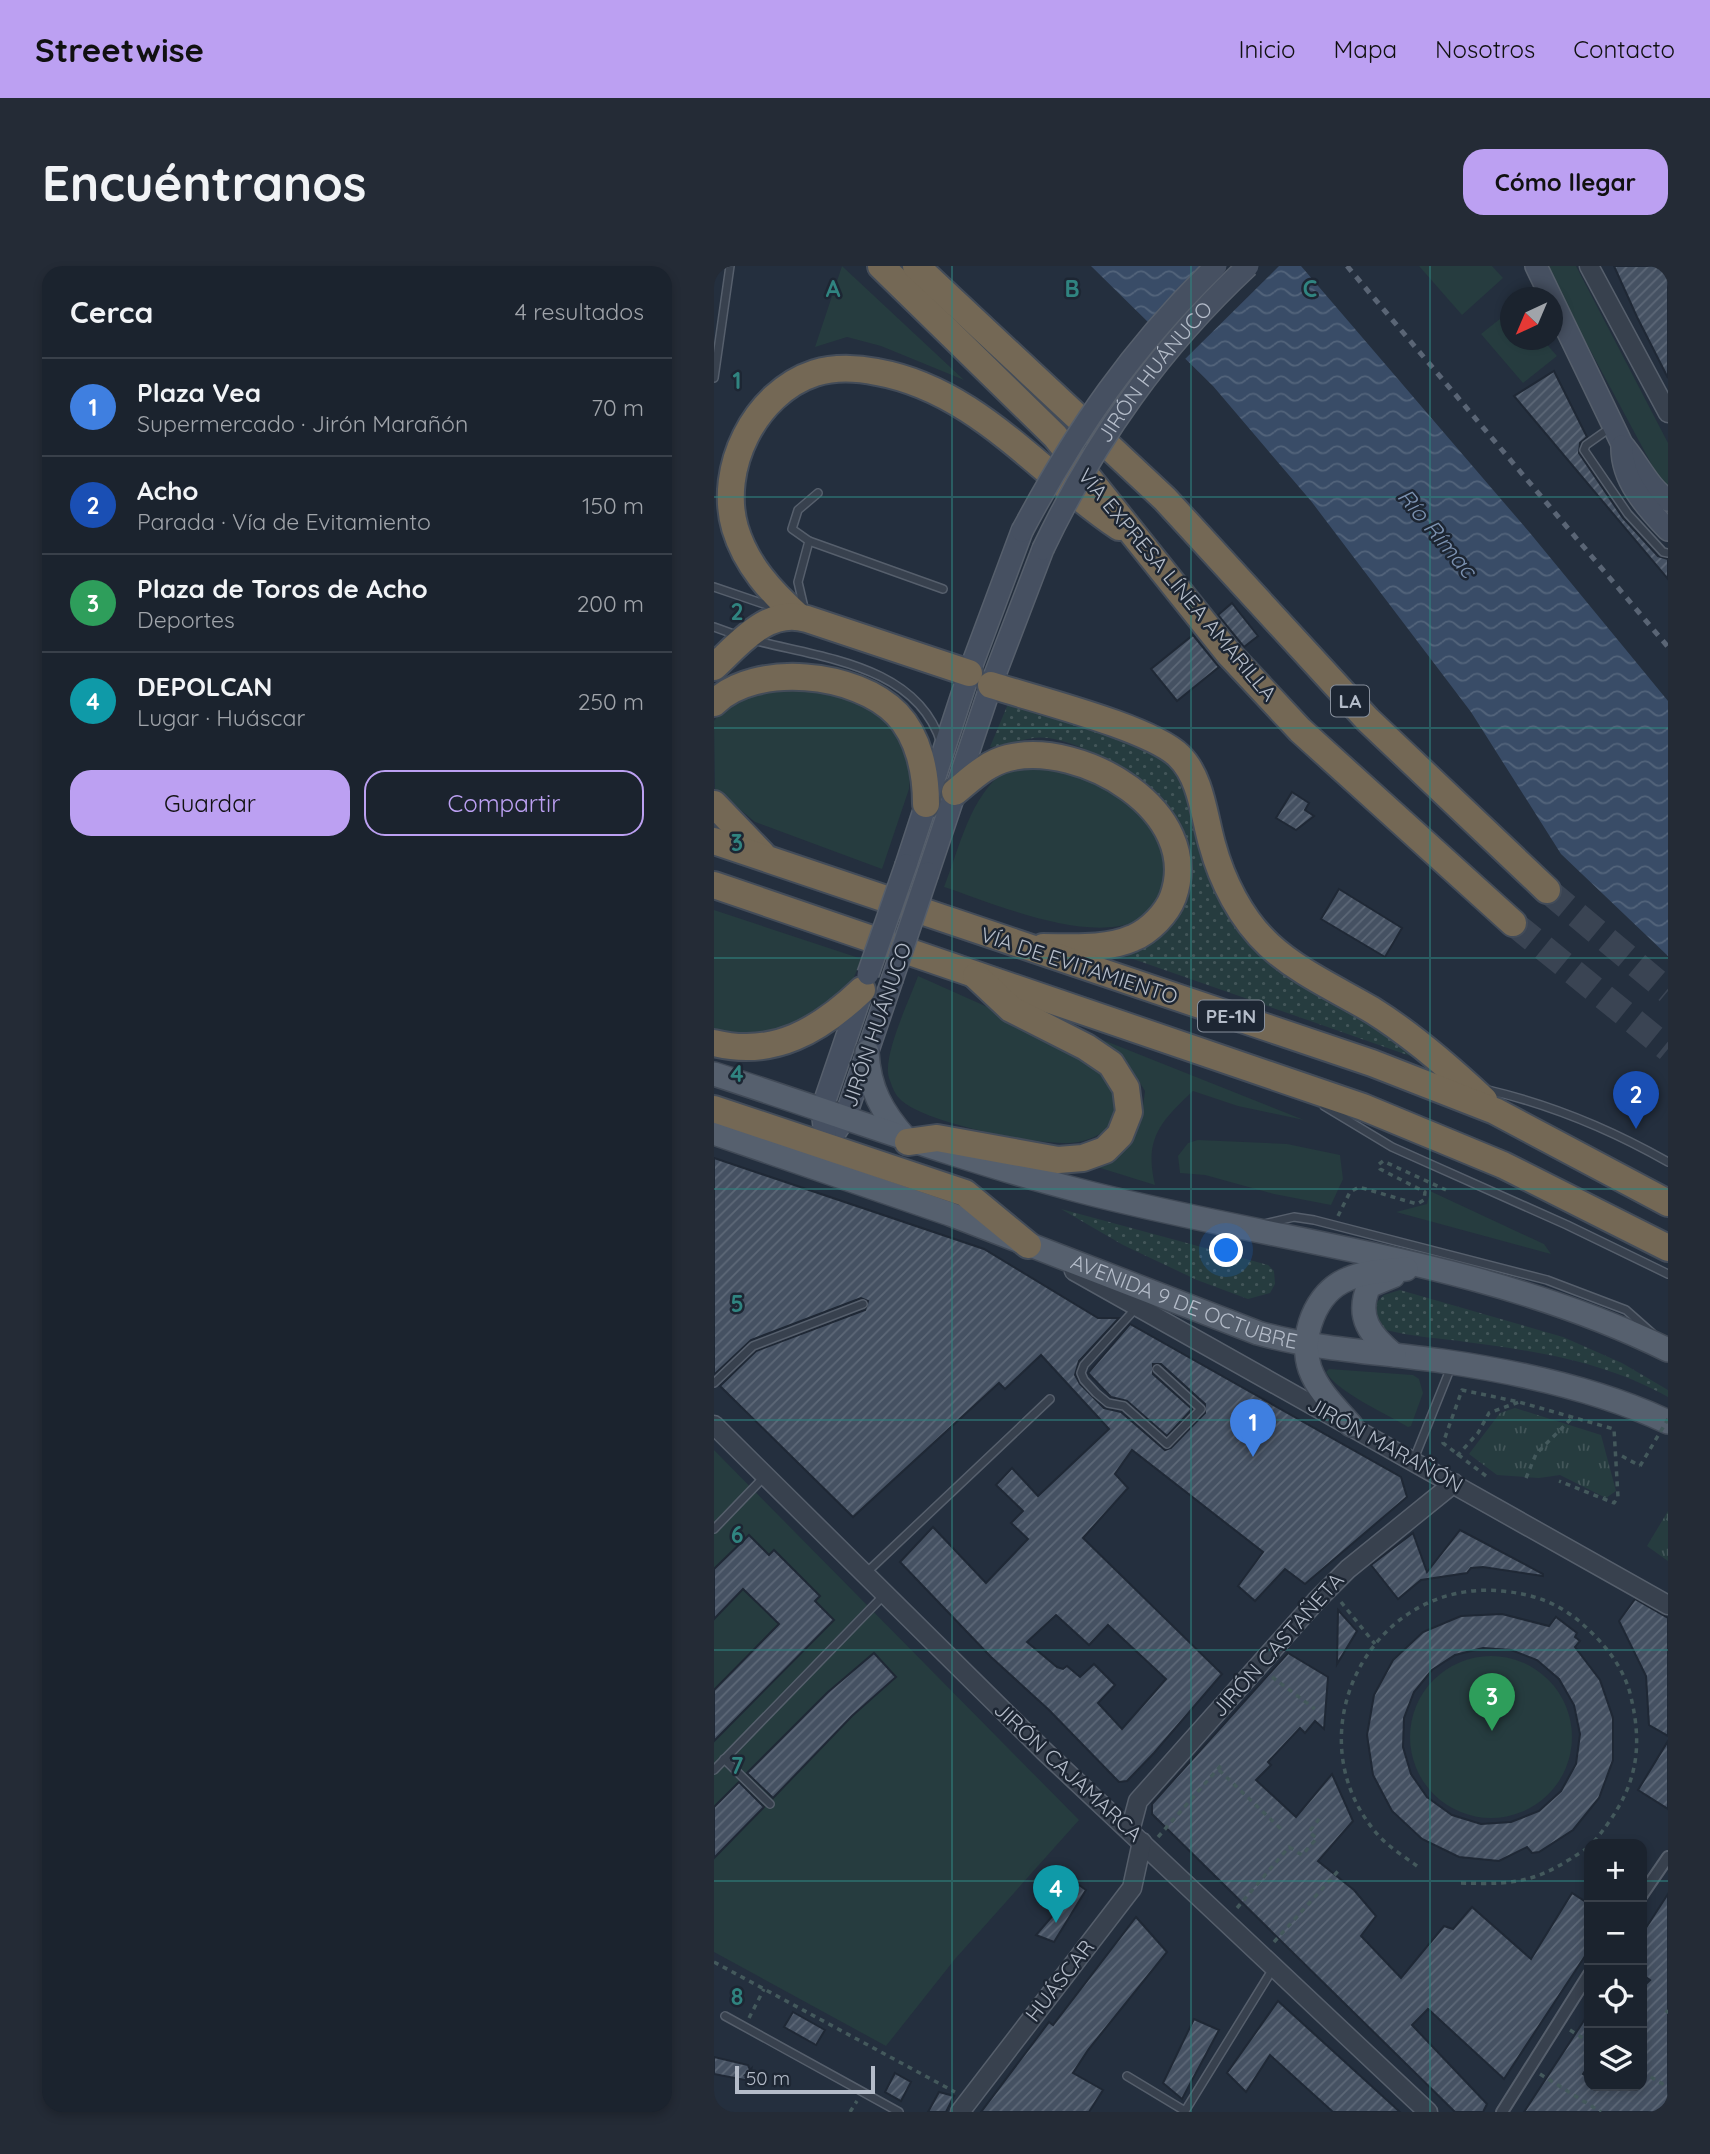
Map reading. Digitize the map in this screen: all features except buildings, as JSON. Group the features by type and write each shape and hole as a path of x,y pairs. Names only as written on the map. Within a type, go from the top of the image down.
{"highway":[{"name":"VÍA EXPRESA LÍNEA AMARILLA","path":"881,266 1055,436 1229,654 1300,730 1513,923"},
{"name":"VÍA EXPRESA LÍNEA AMARILLA","path":"916,266 1165,499 1367,719 1547,890"},
{"path":"803,618 752,567 735,528 731,487 744,438 762,411 801,379 828,369 879,372 914,382 955,399 1036,461 1090,508 1143,544"},
{"path":"714,667 763,624 780,617 803,618 1146,736 1179,755 1195,782 1213,848 1226,881 1252,926 1286,958 1375,1012 1469,1086 1495,1111"},
{"path":"714,703 733,687 768,678 828,681 871,695 895,712 909,731 924,775 926,804"},
{"path":"955,792 981,770 1005,758 1034,754 1061,756 1089,767 1136,795 1157,812 1172,833 1179,859 1178,882 1170,904 1156,922 1134,938 1103,946 1024,948"},
{"path":"714,804 745,839 772,862"},
{"name":"VÍA DE EVITAMIENTO","path":"714,841 1024,948 1372,1063 1495,1111 1668,1203"},
{"name":"VÍA DE EVITAMIENTO","path":"714,885 970,970 1363,1107 1503,1165 1668,1248"},
{"path":"908,1142 937,1138 1031,1157 1083,1158 1105,1150 1120,1135 1129,1112 1126,1088 1111,1064 1086,1046 1010,1009 970,970"},
{"path":"714,1044 750,1048 798,1038 838,1013 865,982"},
{"path":"714,1109 826,1144 965,1193 1028,1245"}],"main road":[{"name":"JIRÓN HUÁNUCO","path":"826,1144 845,1118 955,792 980,679 1022,531 1060,462 1118,375 1152,331 1216,266"},
{"name":"JIRÓN HUÁNUCO","path":"826,1144 822,1109 943,750 1084,469 1135,390 1189,323 1248,266"},
{"path":"1536,266 1618,435 1641,465 1654,489 1668,500"},
{"path":"1618,435 1622,460 1636,493 1668,530"},
{"path":"867,1052 868,1076 877,1100 908,1142"},
{"path":"714,1074 822,1109 908,1142 1078,1191 1329,1243 1516,1291 1613,1323 1668,1349"},
{"name":"AVENIDA 9 DE OCTUBRE","path":"714,1133 950,1214 1245,1328 1304,1345 1520,1374 1595,1395 1668,1421"},
{"path":"1351,1425 1320,1388 1310,1369 1304,1345 1318,1307 1334,1287 1361,1275 1423,1268"},
{"path":"1394,1355 1367,1326 1363,1299 1369,1286 1380,1280 1423,1268"}],"street":[{"path":"1589,266 1668,413"},
{"name":"JIRÓN MARAÑÓN","path":"1028,1245 1668,1605"},
{"name":"JIRÓN CAJAMARCA","path":"714,1424 966,1676 1428,2112"},
{"name":"JIRÓN CASTAÑETA","path":"1140,1840 1138,1801 1329,1588 1348,1569 1454,1483"},
{"name":"HUÁSCAR","path":"964,2106 1132,1888 1140,1840"},
{"path":"1647,1888 1668,1857"},
{"path":"1502,2112 1584,1982"}],"lane":[{"path":"714,378 730,266"},
{"path":"1618,435 1586,444 1584,450 1628,514 1663,552 1668,553"},
{"path":"818,493 803,503 793,523 794,534 943,589"},
{"path":"714,587 803,618 798,582 809,541"},
{"path":"714,627 744,638 848,664 900,685 922,705 935,723 943,750"},
{"path":"1285,1082 1392,1147 1567,1225 1668,1275"},
{"path":"1437,1089 1469,1086 1543,1103 1638,1145 1668,1162"},
{"path":"1249,1227 1294,1217 1515,1269 1626,1310 1668,1349"},
{"path":"714,1383 753,1346 863,1304"},
{"path":"1138,1307 1084,1365 1081,1373 1108,1403 1124,1406 1167,1444 1201,1409 1157,1369"},
{"path":"1413,1461 1453,1363"},
{"path":"865,1574 1050,1399"},
{"path":"714,1528 766,1476"},
{"path":"714,1770 885,1594"},
{"path":"724,1759 770,1804"},
{"path":"1128,2076 1185,2111 1268,1960"},
{"path":"725,2016 899,2112"}],"path":[{"path":"1341,1210 1350,1192 1359,1187 1413,1203 1424,1200 1425,1192 1380,1168 1378,1165 1383,1161 1446,1190"},
{"path":"1486,1476 1443,1443 1462,1390 1519,1402 1614,1429 1618,1497 1614,1503 1559,1481"},
{"path":"1457,1455 1478,1433 1489,1413 1519,1402"},
{"path":"1526,1478 1536,1454 1573,1416"},
{"path":"1622,1455 1640,1466 1668,1421"},
{"path":"1329,1588 1375,1644"},
{"path":"1417,1866 1380,1837 1354,1797 1342,1751 1344,1703 1362,1659 1393,1623 1433,1599 1479,1588 1525,1593 1558,1605 1602,1640 1626,1679 1637,1723 1635,1769 1619,1811 1598,1839"},
{"path":"1257,1667 1315,1709"},
{"path":"1140,1840 1224,1762"},
{"path":"1219,1769 1280,1829"},
{"path":"1226,1920 1289,1847 1302,1855 1317,1838 1309,1832 1319,1819"},
{"path":"1461,1883 1508,1884 1552,1872 1584,1851"},
{"path":"1268,1960 1340,1869"},
{"path":"714,1962 964,2106"},
{"path":"745,2026 764,1989"},
{"path":"1558,2023 1584,2039"},
{"path":"1530,2067 1601,2112"},
{"path":"1647,2075 1668,2087"}],"green space":[{"path":"842,266 964,380 881,346 847,337 815,347"},
{"path":"1419,266 1492,266 1503,278 1462,315"},
{"path":"1545,266 1576,266 1668,443 1668,487 1660,480 1563,299 1563,287 1556,287"},
{"path":"1500,319 1500,350 1552,350 1557,356 1523,383 1481,334"},
{"path":"787,688 831,693 870,704 889,715 911,764 909,789 882,869 755,822 715,789 714,721 737,701"},
{"path":"1008,704 1028,706 1072,718 1180,769 1219,890 1439,1066 1116,953 1162,926 1177,912 1186,886 1190,860 1184,836 1171,813 1152,792 1130,774 1081,747 1047,738 1030,738 990,747"},
{"path":"1054,764 1132,799 1168,842 1167,888 1157,904 1139,920 1114,927 1086,927 1055,922 944,887 967,824 983,794 994,781 1011,769"},
{"path":"714,910 862,959 846,995 774,1038 714,1034"},
{"path":"918,976 1057,1038 1118,1084 1115,1125 1083,1141 1055,1143 953,1124 910,1107 895,1093 888,1068 893,1042"},
{"path":"1093,1036 1304,1120 1238,1106 1193,1091 1164,1122 1153,1143 1152,1169 1155,1185 1094,1166 1116,1153 1131,1137 1140,1116 1145,1091 1128,1064"},
{"path":"1198,1140 1287,1144 1340,1155 1343,1179 1331,1205 1274,1194 1205,1175 1180,1173 1178,1156 1188,1143"},
{"path":"1430,1191 1544,1244 1551,1254 1396,1212 1427,1204"},
{"path":"1061,1209 1268,1265 1274,1271 1275,1284 1270,1293 1248,1299 1197,1280 1123,1245"},
{"path":"1400,1290 1563,1337 1622,1363 1668,1390 1668,1397 1620,1375 1570,1360 1519,1349 1386,1330 1377,1322 1375,1304 1384,1295"},
{"path":"1329,1369 1413,1375 1419,1379 1423,1393 1411,1426 1408,1427 1351,1395 1332,1380 1326,1372"},
{"path":"1515,1408 1601,1435 1616,1491 1606,1498 1560,1475 1539,1478 1497,1475 1469,1454 1500,1413"},
{"path":"714,1450 1079,1820 955,1959 886,2046 714,1952"},
{"path":"1668,1511 1668,1561 1647,1546"},
{"path":"1491,1656 1522,1662 1548,1680 1566,1706 1572,1737 1566,1768 1548,1794 1522,1812 1491,1818 1460,1812 1434,1794 1416,1768 1410,1737 1416,1706 1434,1680 1460,1662"}],"water":[{"name":"Río Rímac","path":"1091,266 1301,266 1530,533 1668,701 1668,956 1561,854 1471,712 1311,501 1213,386"}],"pier":[{"path":"1204,266 1279,266 1183,361 1146,324"}],"tunnel":[{"path":"1547,890 1668,991"},
{"path":"1513,923 1668,1049"}],"railway":[{"path":"1347,266 1668,647"}],"place":[{"name":"Acho","path":"1636,1129"},
{"name":"Plaza Vea","path":"1253,1457"},
{"name":"Plaza de Toros de Acho","path":"1492,1731"},
{"name":"DEPOLCAN","path":"1056,1923"}]}
